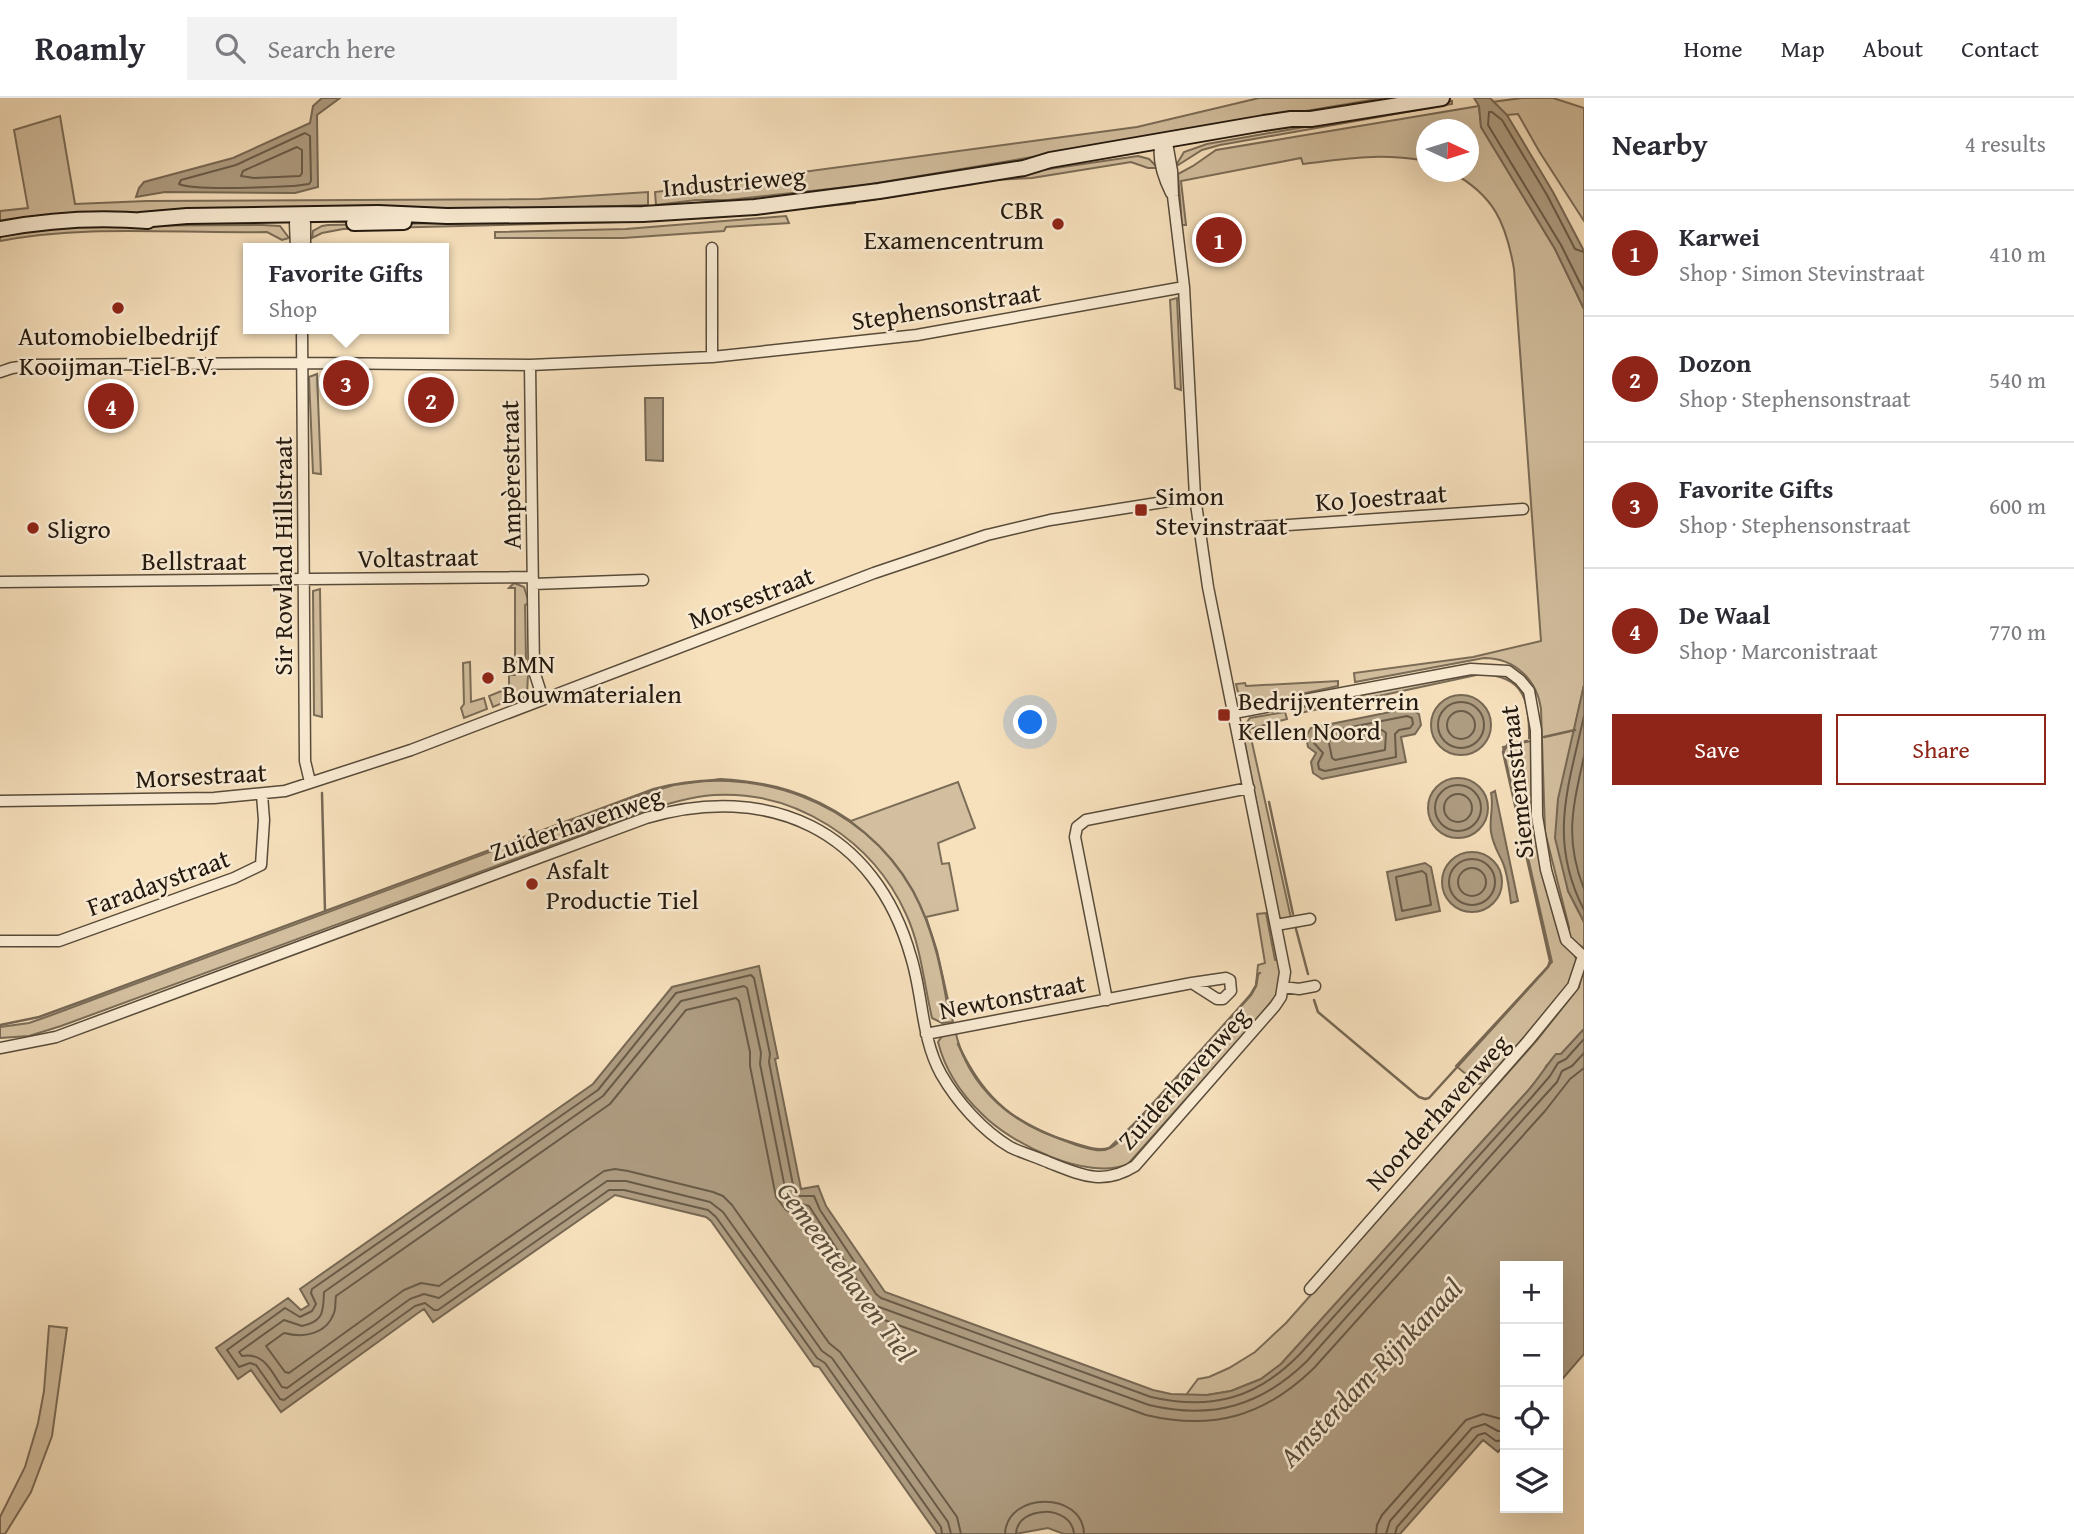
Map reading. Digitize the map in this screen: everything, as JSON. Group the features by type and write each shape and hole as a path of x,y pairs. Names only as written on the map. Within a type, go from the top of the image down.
{"main road":[{"name":"Industrieweg","path":"0,229 33,223 187,216 405,222 447,216 643,214 755,207 1024,168 1050,160 1163,146 1291,119 1311,119 1442,98"}],"street":[{"path":"1163,146 1163,173 1173,196 1184,287 1195,497 1208,587 1285,972 1283,987 1299,989 1315,986"},
{"path":"297,243 300,220"},
{"path":"300,220 304,243"},
{"path":"712,248 712,357"},
{"name":"Stephensonstraat","path":"0,372 34,365 301,362 530,365 712,357 917,335 1184,287"},
{"name":"Sir Rowland Hillstraat","path":"302,334 304,761 310,782"},
{"name":"Ampèrestraat","path":"530,365 534,671 543,699"},
{"name":"Morsestraat","path":"0,801 214,798 285,791 411,750 874,573 987,535 1058,519 1195,497"},
{"name":"Ko Joestraat","path":"1199,531 1523,509"},
{"name":"Voltastraat","path":"304,580 533,581"},
{"name":"Bellstraat","path":"0,582 304,580"},
{"name":"Ampèrestraat","path":"533,581 643,580"},
{"name":"Siemensstraat","path":"1234,713 1471,669 1508,671 1529,691 1532,702 1536,730 1537,816 1546,870 1566,940 1583,956"},
{"name":"Newtonstraat","path":"1107,1000 1075,837 1077,827 1086,820 1249,788"},
{"name":"Faradaystraat","path":"0,941 59,940 234,878 261,865 264,820 262,795"},
{"name":"Zuiderhavenweg","path":"0,1048 56,1037 646,818 677,809 725,805 767,810 811,825 842,846 864,868 885,895 912,957 926,1034 941,1074 967,1110 1010,1147 1074,1172 1107,1178 1135,1167 1275,1006 1283,987"},
{"path":"1276,925 1310,919"},
{"name":"Noorderhavenweg","path":"1310,1289 1528,1041 1573,986 1583,956"},
{"name":"Newtonstraat","path":"926,1034 1192,983"}],"shaded area":[{"path":"1259,98 1383,98 866,185 656,205 655,192 1137,127"},
{"path":"1553,98 1584,108 1584,221 1518,114 1507,115 1492,102"},
{"path":"1452,101 1452,104 1220,145 1202,150 1175,167 1184,152 1207,144"},
{"path":"1479,106 1481,127 1555,249 1584,309 1584,685 1557,811 1568,891 1584,922 1584,948 1569,939 1569,927 1545,832 1541,709 1535,689 1523,673 1505,662 1484,658 1355,682 1354,673 1473,657 1541,641 1514,269 1507,238 1496,212 1478,190 1467,182 1479,182 1479,119 1416,119 1416,160 1350,158 1303,164 1301,158 1181,181 1186,225 1182,225 1178,174 1216,150"},
{"path":"60,116 75,204 147,201 540,199 648,192 648,205 114,213 0,222 0,211 28,208 14,130"},
{"path":"1138,156 1149,159 1158,168 1148,168 1131,162 1032,178 974,181 974,184 864,201 863,196"},
{"path":"854,198 855,203 731,216 620,222 343,229 312,238 313,231 328,225 451,223"},
{"path":"786,216 789,223 726,227 724,231 623,238 495,238 495,232 626,229"},
{"path":"74,226 280,226 289,238 282,240 267,232 100,231 0,241 0,235"},
{"path":"1177,298 1181,390 1175,388 1170,300"},
{"path":"317,374 321,474 313,473 309,377"},
{"path":"514,583 524,587 529,603 525,605 526,659 523,662 515,662 515,588 509,588"},
{"path":"320,589 322,717 314,715 313,591"},
{"path":"470,662 471,702 484,698 487,709 464,718 461,708 464,704 463,663"},
{"path":"1480,671 1507,677 1522,689 1529,709 1532,736 1529,738 1528,713 1522,693 1516,685 1496,676 1481,674 1295,714 1293,710 1316,704"},
{"path":"515,672 528,674 527,695 523,699 514,698 493,707 489,696 509,688 509,675 515,675"},
{"path":"1338,681 1338,686 1250,705 1241,705 1236,684 1245,683 1246,686"},
{"path":"1285,712 1287,719 1249,729 1291,918 1279,919 1242,729 1250,718"},
{"path":"1531,741 1536,842 1577,962 1562,994 1484,1083 1478,1084 1456,1066 1552,962 1503,747"},
{"path":"720,779 789,790 820,803 851,821 958,782 975,828 938,843 942,864 949,863 958,910 926,917 937,951 953,1022 942,1023 932,1018 919,952 906,914 892,888 874,864 852,843 828,825 802,811 774,801 714,795 675,802 637,814 61,1026 29,1036 0,1038 0,1027 29,1023 49,1016 654,791 674,785"},
{"path":"1266,913 1275,960 1283,959 1285,980 1258,1018 1128,1164 1092,1168 1050,1157 1030,1147 1011,1137 982,1114 949,1072 938,1042 945,1032 955,1030 961,1051 971,1070 983,1087 1013,1116 1050,1135 1090,1148 1109,1148 1152,1106 1250,995 1256,985 1258,965 1265,963 1257,914"},
{"path":"1584,965 1584,1029 1546,1066 1545,1072 1281,1364 1261,1379 1231,1391 1186,1395 1198,1379 1229,1368 1255,1352 1286,1323 1537,1040 1579,987"},
{"path":"49,1326 67,1328 52,1436 31,1492 5,1534 0,1534 0,1517 25,1467 38,1423 44,1391"}],"water":[{"path":"322,98 340,98 317,115 318,187 295,193 165,192 136,197 144,182 233,158 310,123 313,106"},
{"path":"1474,98 1490,98 1507,115 1584,251 1584,309 1555,249 1481,127 1479,106"},
{"path":"645,398 663,398 663,461 646,460"},
{"path":"1584,685 1584,922 1568,891 1555,838 1558,799"},
{"path":"1461,695 1478,700 1486,708 1491,725 1486,742 1478,750 1461,755 1444,750 1436,742 1431,725 1436,708 1444,700"},
{"path":"1410,708 1419,714 1421,725 1415,734 1401,737 1406,762 1322,779 1313,773 1311,762 1316,753 1308,747 1306,736 1311,728"},
{"path":"1458,778 1475,783 1483,791 1488,808 1483,825 1475,833 1458,838 1441,833 1433,825 1428,808 1433,791 1441,783"},
{"path":"1495,791 1518,901 1511,903 1506,872 1491,832 1491,793"},
{"path":"1472,852 1489,857 1497,865 1502,882 1497,899 1489,907 1472,912 1455,907 1447,899 1442,882 1447,865 1455,857"},
{"path":"1425,863 1431,867 1440,911 1396,920 1387,872"},
{"path":"759,966 801,1189 818,1186 826,1206 885,1292 1153,1390 1171,1394 1207,1395 1231,1391 1261,1379 1281,1364 1525,1094 1556,1054 1561,1054 1584,1029 1584,1354 1563,1378 1563,1261 1500,1261 1500,1450 1498,1452 1483,1440 1400,1534 1064,1534 1048,1528 1015,1534 937,1534 711,1221 706,1217 615,1195 433,1322 424,1309 281,1412 251,1370 238,1379 216,1348 288,1298 301,1310 309,1305 300,1289 593,1084 672,987"}],"waterway":[{"path":"1544,737 1575,730"},
{"path":"1314,1000 1318,1012 1419,1097 1425,1099 1429,1098 1548,967 1550,961 1503,752 1508,744 1527,741"},
{"path":"0,1025 39,1017 654,789 691,782 729,781 766,785 801,796 834,812 865,833 891,859 913,891 932,936 949,1014"},
{"path":"322,793 325,911"},
{"path":"1269,802 1293,914"},
{"path":"1296,929 1308,974"},
{"path":"958,1044 968,1064 992,1097 1020,1120 1077,1145 1098,1150 1107,1149 1117,1143 1251,995 1260,973"}],"place":[{"name":"CBR Examencentrum","path":"1058,224"},
{"name":"Karwei","path":"1219,240"},
{"name":"Automobielbedrijf Kooijman Tiel B.V.","path":"118,308"},
{"name":"Favorite Gifts","path":"346,383"},
{"name":"Dozon","path":"431,400"},
{"name":"De Waal","path":"111,406"},
{"name":"Simon Stevinstraat","path":"1141,510"},
{"name":"Sligro","path":"33,528"},
{"name":"BMN Bouwmaterialen","path":"488,678"},
{"name":"Bedrijventerrein Kellen Noord","path":"1224,715"},
{"name":"Asfalt Productie Tiel","path":"532,884"}],"water label":[{"name":"Gemeentehaven Tiel","path":"847,1271"},
{"name":"Amsterdam-Rijnkanaal","path":"1370,1372"}]}
